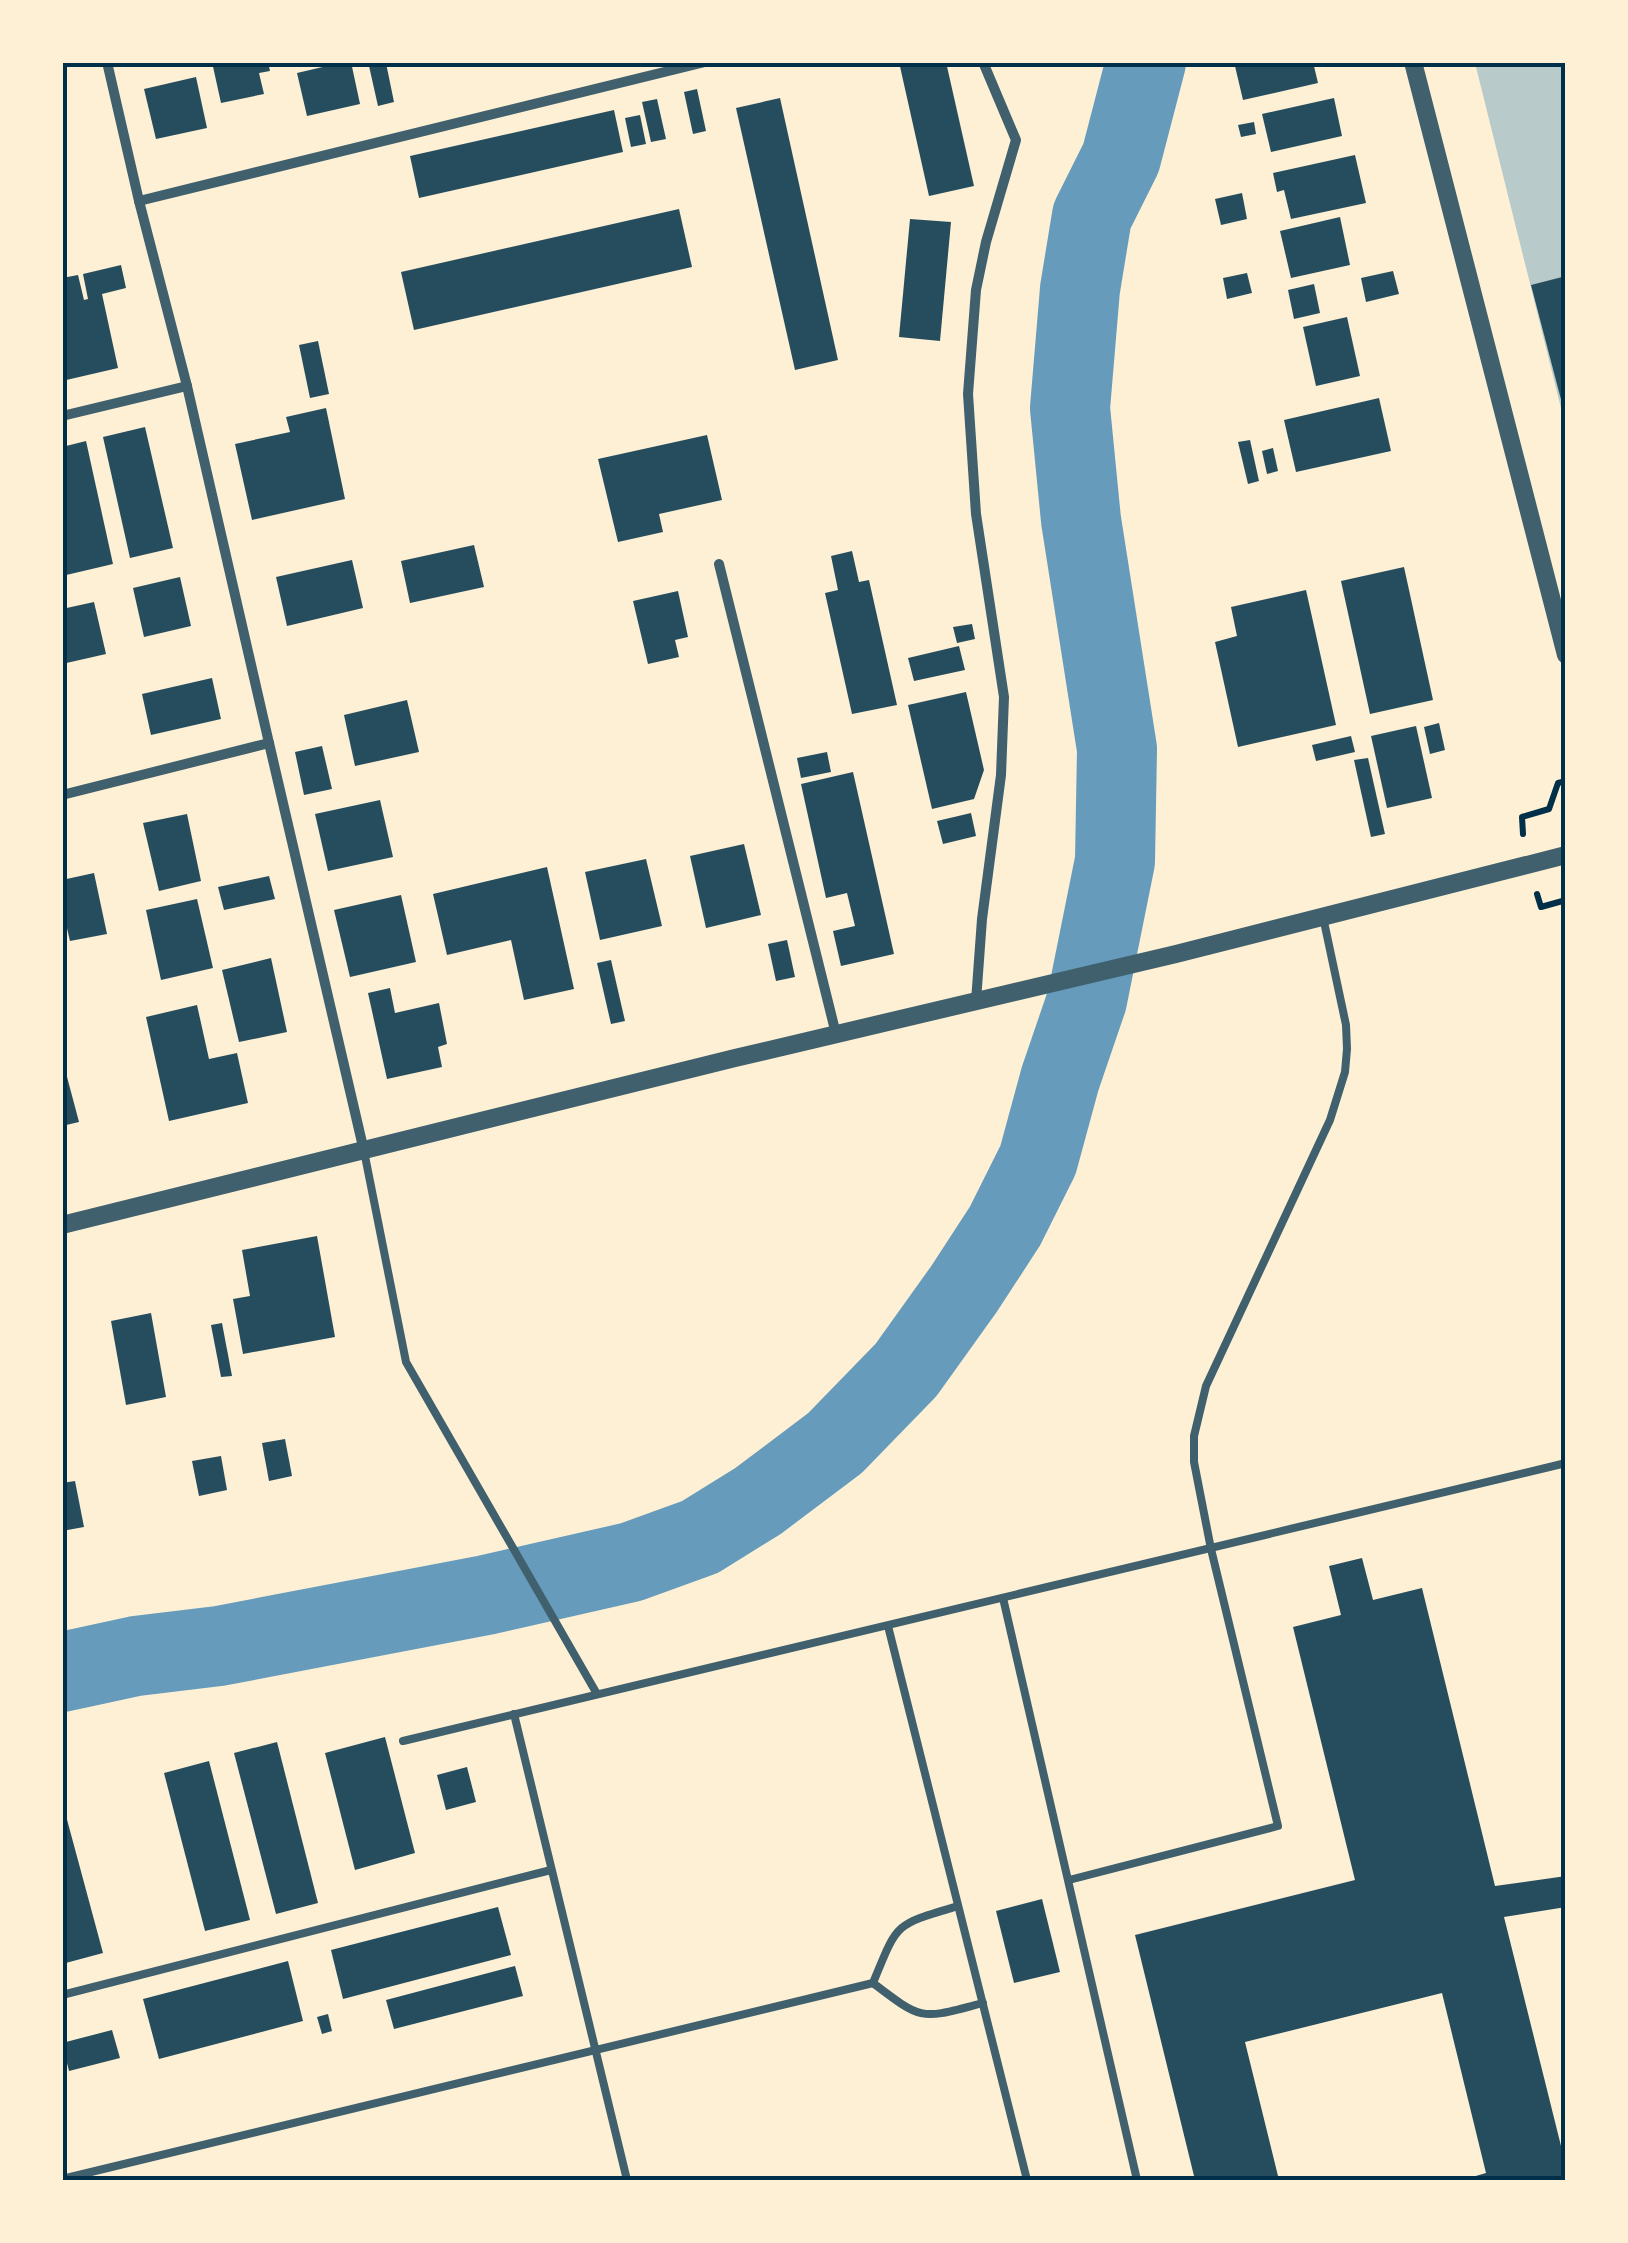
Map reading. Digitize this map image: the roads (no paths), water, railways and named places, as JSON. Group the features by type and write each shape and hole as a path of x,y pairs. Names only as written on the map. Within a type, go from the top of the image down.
{"street":[{"path":"106,62 186,386 364,1150"},
{"path":"139,201 705,62"},
{"path":"976,1001 982,919 1001,775 1004,696 976,514 968,394 976,290 1016,140 984,62"},
{"path":"1413,62 1566,655"},
{"path":"62,416 186,386"},
{"path":"720,564 836,1034"},
{"path":"62,794 269,743"},
{"path":"62,1225 1566,855"}],"lane":[{"path":"1069,1880 1278,1826 1211,1548 1194,1462 1194,1436 1206,1386 1330,1120 1345,1072 1346,1025 1323,917"},
{"path":"364,1150 406,1362 598,1694"},
{"path":"403,1740 1566,1462"},
{"path":"1003,1598 1137,2180"},
{"path":"888,1626 1027,2180"},
{"path":"514,1714 627,2180"},
{"path":"62,1995 550,1870"},
{"path":"873,1983 898,1929 913,1919 958,1906"},
{"path":"62,2179 873,1983"},
{"path":"873,1983 908,2010 928,2016 983,2003"}],"waterway":[{"path":"62,1672 486,1595 631,1562 700,1537 758,1501 835,1443 906,1370 964,1289 1005,1226 1038,1160 1087,1000 1115,861 1117,749 1081,520 1070,408 1080,289 1092,216 1121,158 1146,62"}]}
